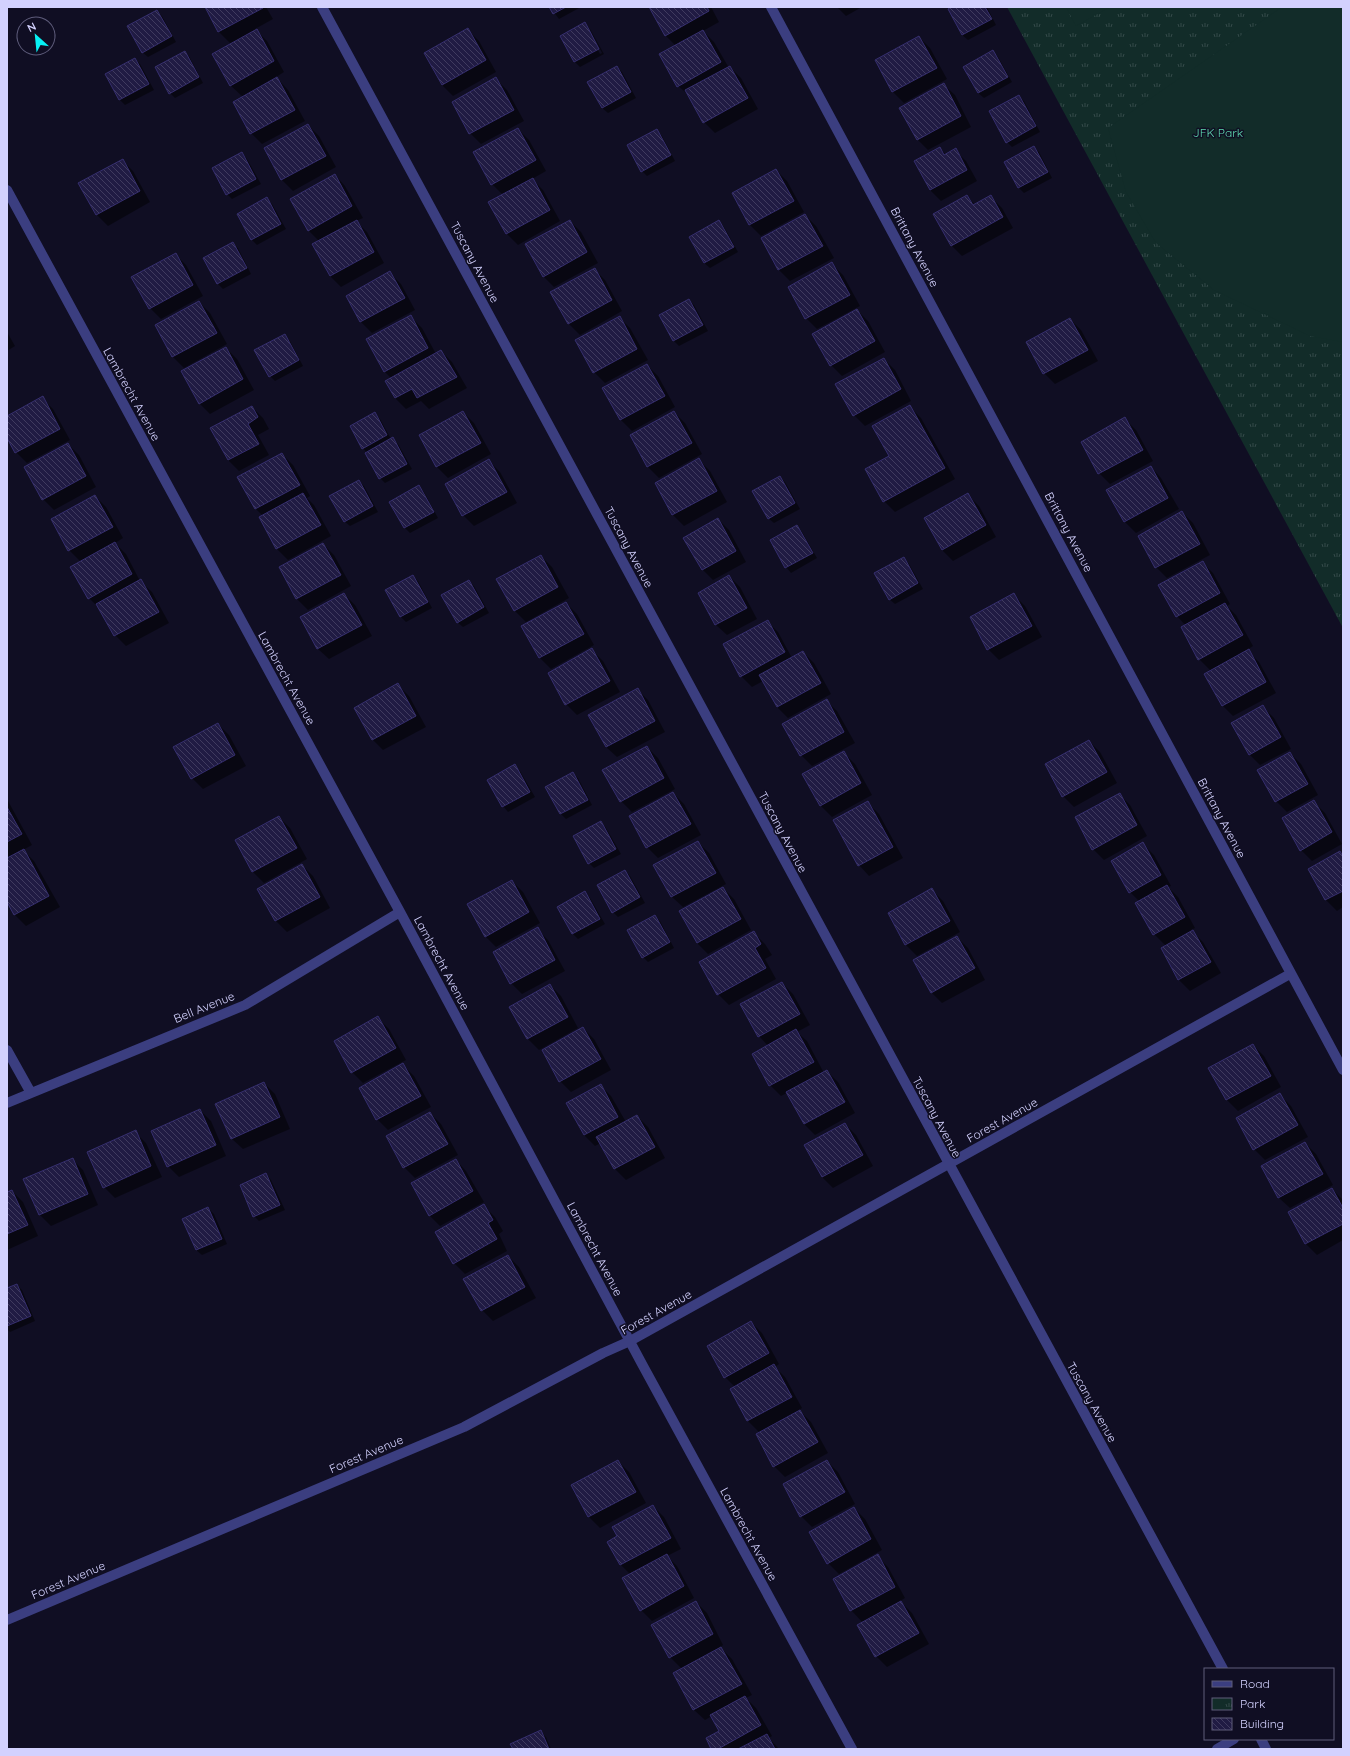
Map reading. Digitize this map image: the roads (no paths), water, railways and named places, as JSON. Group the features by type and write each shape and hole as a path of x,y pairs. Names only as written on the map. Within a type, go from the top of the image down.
{"street":[{"name":"Tuscany Avenue","path":"322,7 1222,1668"},
{"name":"Brittany Avenue","path":"771,7 1343,1070"},
{"name":"Lambrecht Avenue","path":"7,190 400,912 630,1341 852,1749"},
{"name":"Bell Avenue","path":"7,1103 245,1005 400,912"},
{"name":"Forest Avenue","path":"7,1620 464,1427 596,1357 630,1341 1290,974"},
{"path":"7,1050 31,1093"},
{"path":"1216,1749 1232,1740"},
{"path":"1262,1740 1266,1749"}],"park label":[{"name":"JFK Park","path":"1218,132"}]}
